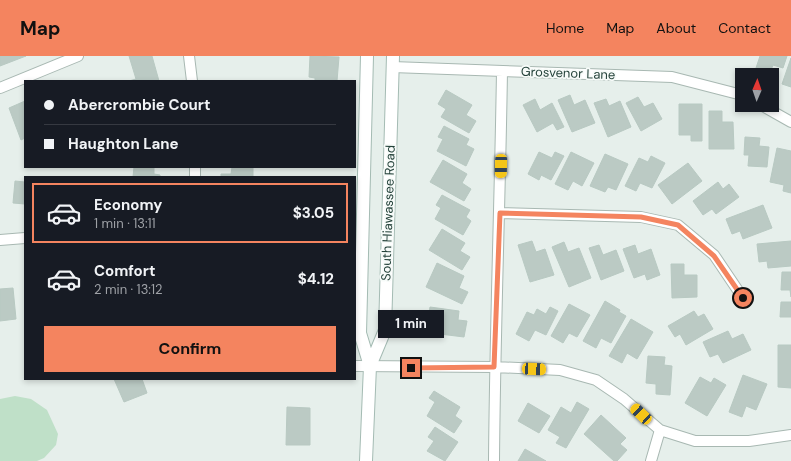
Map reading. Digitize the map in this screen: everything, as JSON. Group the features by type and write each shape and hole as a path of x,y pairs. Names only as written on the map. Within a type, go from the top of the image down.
{"street":[{"path":"0,88 78,56"},
{"path":"189,56 192,80"},
{"name":"South Hiawassee Road","path":"366,460 370,366 360,333 367,56"},
{"name":"South Hiawassee Road","path":"370,366 385,330 393,61"},
{"name":"Grosvenor Lane","path":"393,61 502,71 672,77 735,93"},
{"path":"494,461 494,367 500,213 502,71"},
{"path":"773,112 791,122"},
{"path":"500,213 641,217 678,225 714,256 743,298"},
{"path":"0,240 24,238"},
{"path":"356,366 494,367 560,370 596,380 624,399 660,430 695,441 749,441 791,435"},
{"path":"651,461 660,430"}],"green space":[{"path":"15,396 31,399 47,410 58,434 56,445 44,458 37,461 0,461 0,399"}],"building":[{"path":"0,56 26,56 0,66"},
{"path":"129,56 152,56 159,80 132,80 136,79"},
{"path":"310,56 339,57 337,80 315,80 315,78 309,77"},
{"path":"760,56 787,56 783,68 773,65 772,68 756,68"},
{"path":"791,58 791,87 782,84"},
{"path":"446,90 472,105 466,115 476,121 469,133 441,117 446,109 438,104"},
{"path":"570,95 574,105 585,100 595,123 572,132 558,100"},
{"path":"638,97 644,107 653,103 662,119 641,131 626,103"},
{"path":"535,99 540,110 552,103 564,127 557,130 553,123 537,132 523,105"},
{"path":"606,99 609,106 620,101 631,127 608,137 594,103"},
{"path":"24,101 24,138 21,140 9,108"},
{"path":"679,104 702,104 702,141 691,141 691,135 679,135"},
{"path":"709,111 722,111 722,122 733,122 734,149 709,149"},
{"path":"444,126 469,139 466,145 474,149 466,166 437,151 443,139 438,137"},
{"path":"745,137 760,138 759,146 769,147 767,167 748,166 749,155 744,155"},
{"path":"777,148 791,151 791,193 783,191 784,185 770,182"},
{"path":"539,152 552,158 555,152 564,156 551,180 541,175 539,180 528,174"},
{"path":"571,152 594,163 582,186 573,181 568,190 555,184"},
{"path":"605,154 628,164 616,190 608,187 605,192 590,186"},
{"path":"651,156 665,163 652,188 640,183 636,191 625,186 639,158 648,162"},
{"path":"443,160 467,174 462,183 471,189 464,201 430,182"},
{"path":"688,163 702,181 672,204 658,185"},
{"path":"134,168 154,168 154,174 160,175 160,176 133,176"},
{"path":"232,168 253,168 253,176 221,176 221,174 231,174"},
{"path":"15,181 24,182 24,204 13,203"},
{"path":"718,182 723,189 729,184 739,197 716,214 712,209 703,215 693,201"},
{"path":"442,195 470,210 466,217 471,221 463,235 435,219 441,208 436,205"},
{"path":"763,205 772,228 743,239 740,231 732,234 726,219"},
{"path":"442,229 465,243 460,251 470,257 462,270 429,250"},
{"path":"532,241 536,252 545,249 554,275 530,282 518,245"},
{"path":"791,241 791,266 768,268 767,261 759,262 757,244"},
{"path":"564,242 568,252 579,248 591,278 569,287 552,247"},
{"path":"599,245 603,255 616,250 624,271 601,280 589,248"},
{"path":"635,245 638,254 651,249 660,275 647,280 645,274 634,278 623,249"},
{"path":"437,263 464,276 459,288 468,292 462,304 426,287"},
{"path":"671,264 684,264 684,275 697,275 697,297 672,298"},
{"path":"782,272 791,272 791,297 790,290 781,290"},
{"path":"13,288 16,319 0,321 0,289"},
{"path":"605,301 620,310 619,312 626,316 611,343 601,338 596,348 583,341"},
{"path":"781,302 791,302 791,317 780,317"},
{"path":"569,304 590,315 577,337 569,333 563,343 551,336"},
{"path":"430,307 459,311 458,320 467,321 464,337 432,333 434,321 428,320"},
{"path":"550,307 558,311 546,335 535,330 529,341 516,334 527,312 534,315 537,309 546,314"},
{"path":"694,311 698,317 704,314 713,329 686,345 680,334 675,337 668,326"},
{"path":"631,319 653,332 637,359 627,353 622,363 609,356"},
{"path":"728,331 732,339 743,334 751,350 723,363 718,354 710,357 703,342"},
{"path":"778,345 791,345 791,388 778,387"},
{"path":"648,356 665,357 664,365 672,366 670,395 656,394 656,384 646,383"},
{"path":"743,375 767,384 756,410 746,406 742,417 729,412"},
{"path":"700,377 711,383 714,378 726,385 707,416 685,403"},
{"path":"114,380 142,380 147,393 124,402"},
{"path":"434,391 460,407 455,416 462,421 454,433 427,416 435,402 429,398"},
{"path":"577,402 589,409 566,448 556,443 560,437 548,430 561,407 571,413"},
{"path":"528,403 550,416 539,433 518,421"},
{"path":"287,407 310,408 310,445 286,445"},
{"path":"601,415 626,438 620,444 627,450 617,461 614,461 584,434"},
{"path":"435,427 458,442 445,461 427,451 434,441 428,437"},
{"path":"525,449 546,461 518,461"}],"route":[{"path":"411,368 494,367 500,213 641,217 678,225 714,256 743,298"}]}
